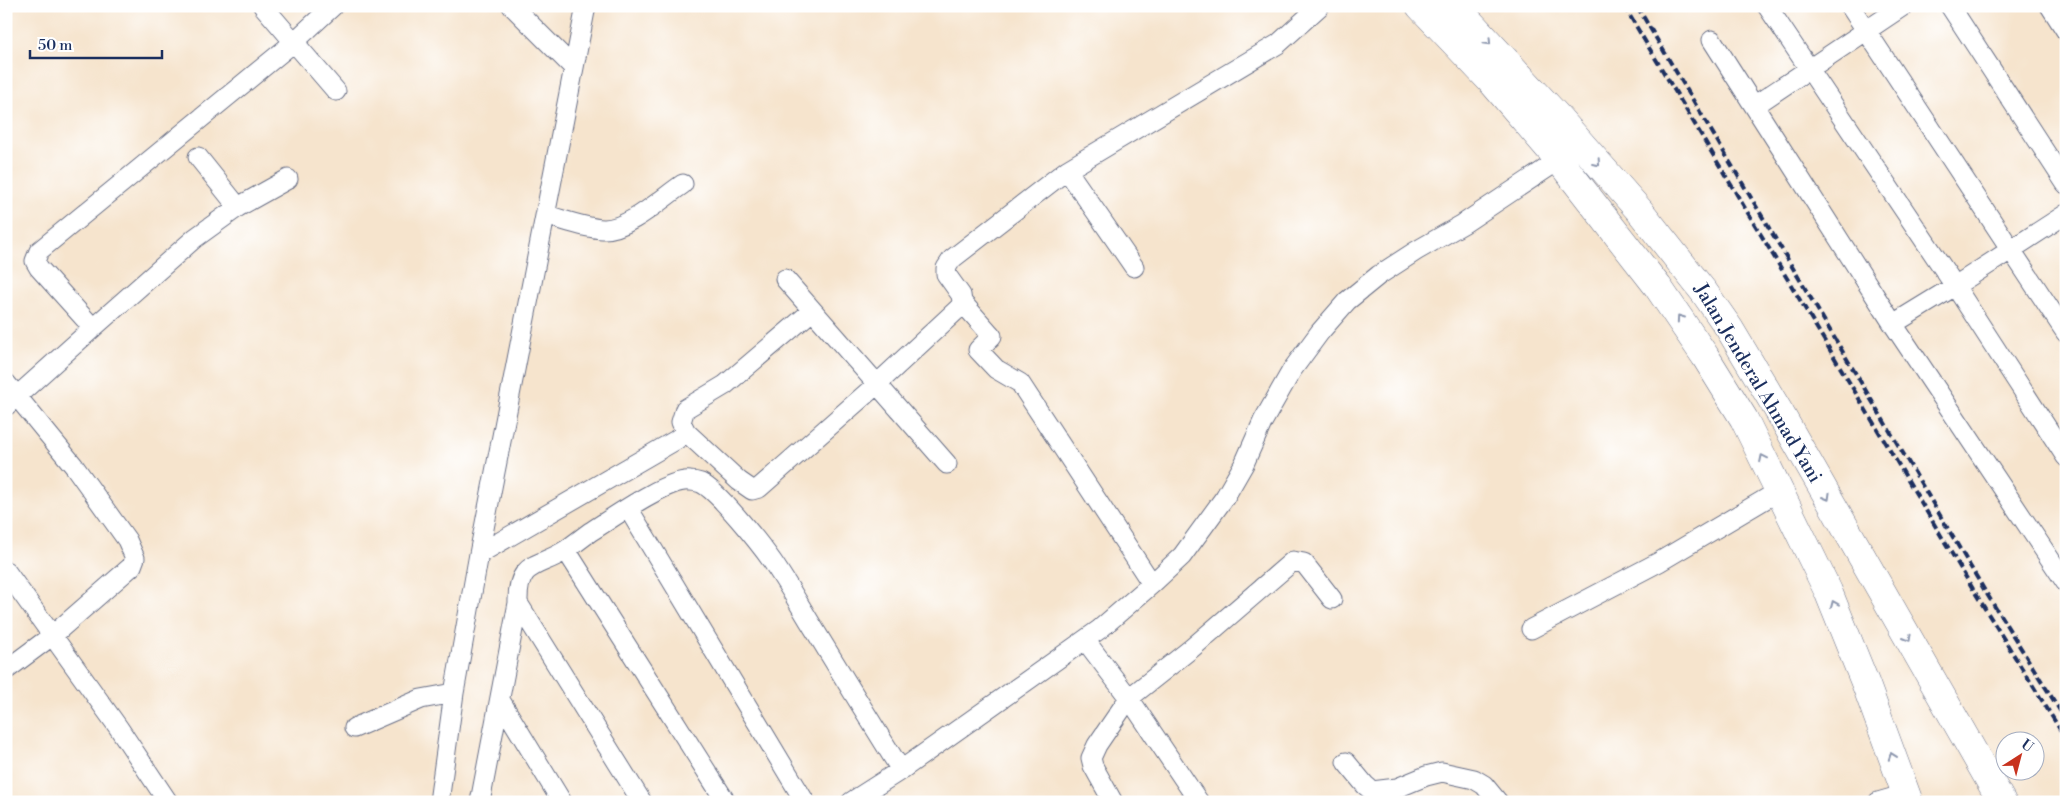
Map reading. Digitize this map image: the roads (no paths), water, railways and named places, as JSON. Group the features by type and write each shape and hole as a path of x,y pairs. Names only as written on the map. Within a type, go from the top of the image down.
{"highway":[{"name":"Jalan Jenderal Ahmad Yani","path":"1420,6 1493,83 1559,160 1682,321 1744,419 1828,590 1847,634 1907,798"},
{"name":"Jalan Jenderal Ahmad Yani","path":"1455,6 1555,114 1639,210 1704,292 1729,328 2002,802"}],"street":[{"path":"263,6 336,92"},
{"path":"94,328 39,268 35,261 38,251 294,42 333,6"},
{"path":"512,6 574,68"},
{"path":"439,802 454,693 479,554 586,6"},
{"path":"812,311 725,385 685,409 682,422 686,432 739,481 752,490 760,488 960,307 962,302 961,295 946,274 946,268 952,259 1067,170 1278,44 1320,6"},
{"path":"1767,6 1955,286 2066,457"},
{"path":"1850,6 2066,333"},
{"path":"1754,106 1903,6"},
{"path":"1950,6 2066,184"},
{"path":"2050,6 2066,31"},
{"path":"1712,40 1893,324 2063,573"},
{"path":"198,157 238,207"},
{"path":"851,802 901,770 1085,640 1152,584 1182,556 1226,497 1244,464 1263,421 1292,370 1320,332 1347,301 1379,275 1463,224 1559,160"},
{"path":"1067,170 1134,267"},
{"path":"6,670 53,635 132,566 135,558 126,540 74,466 10,396 94,328 195,238 238,207 288,179"},
{"path":"546,215 589,227 615,228 627,223 682,184"},
{"path":"1893,324 2066,214"},
{"path":"785,279 947,464"},
{"path":"962,302 992,336 978,350 996,369 1020,383 1152,584"},
{"path":"479,554 657,452 686,432"},
{"path":"481,800 518,603 517,590 526,571 538,562 566,550 628,508 670,485 688,480 700,482 710,489 726,505 771,560 901,770"},
{"path":"1531,629 1659,562 1779,492"},
{"path":"628,508 805,802"},
{"path":"566,550 726,802"},
{"path":"1113,802 1093,766 1091,758 1096,745 1129,698 1192,648 1293,561 1304,563 1332,599"},
{"path":"6,571 53,635 168,802"},
{"path":"518,603 642,802"},
{"path":"1085,640 1129,698 1199,802"},
{"path":"354,728 421,699 454,693"},
{"path":"500,700 562,802"},
{"path":"1346,762 1372,791 1397,788 1426,776 1442,772 1474,779 1484,784 1498,802"},
{"path":"1878,802 1907,798"}],"railway":[{"path":"1624,6 1979,599 2066,739"},
{"path":"1637,6 1985,591 2066,720"}]}
